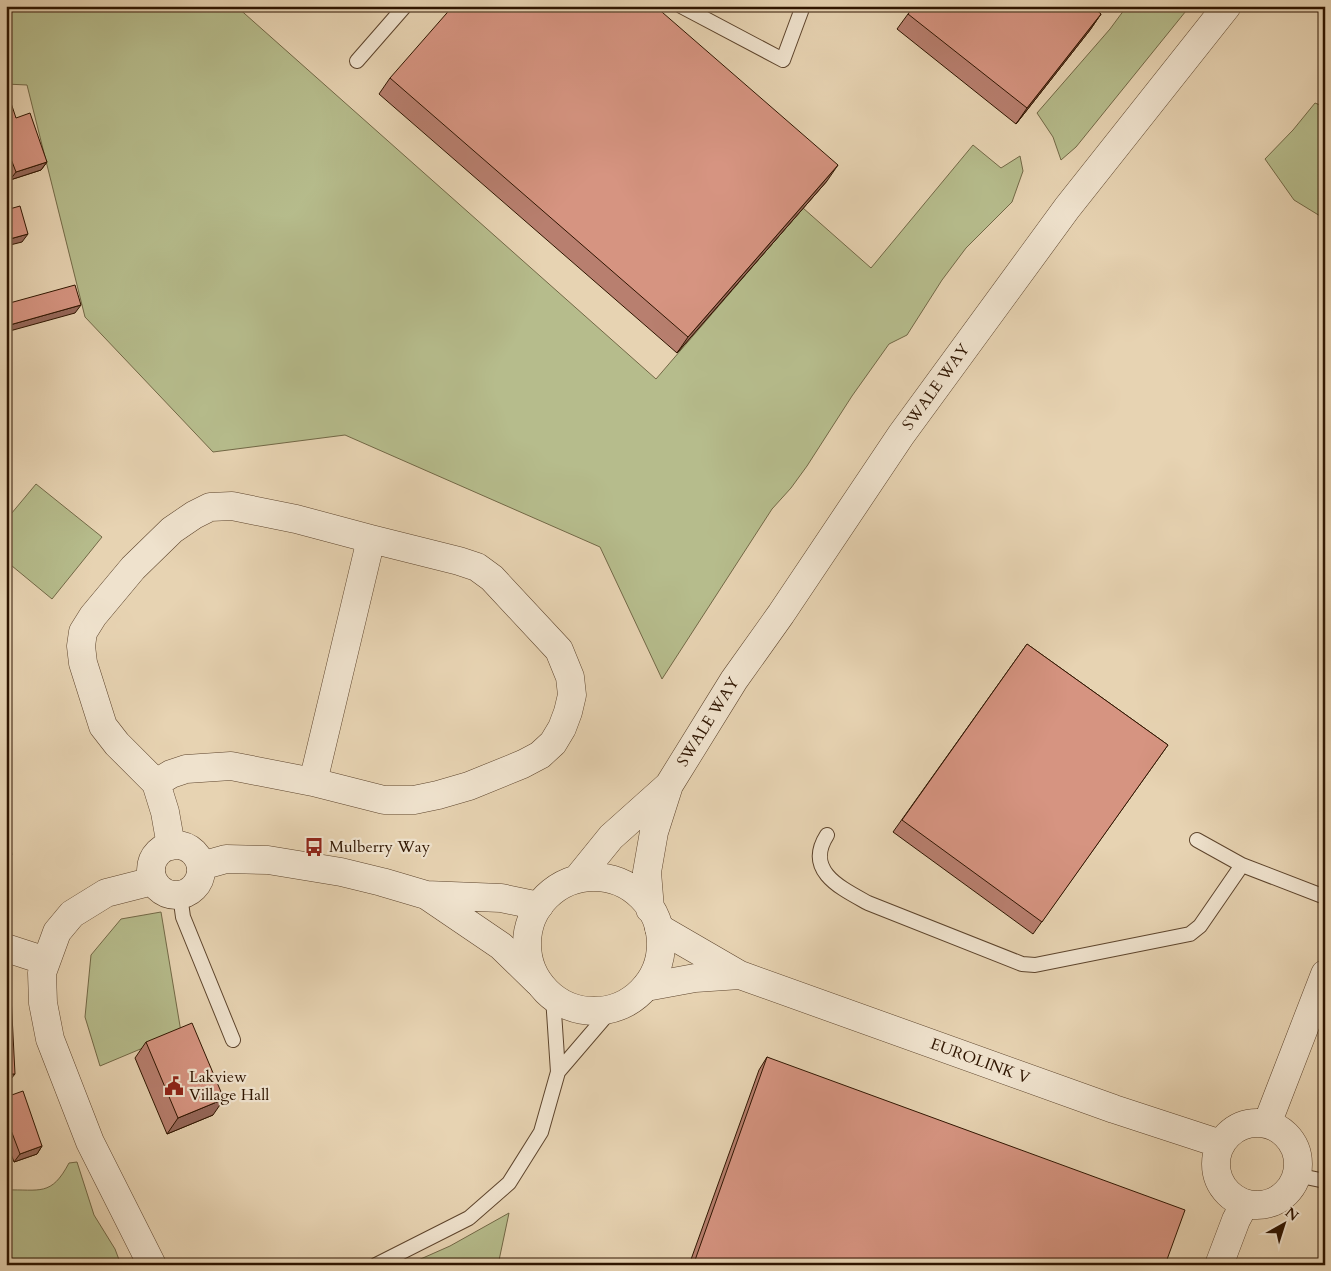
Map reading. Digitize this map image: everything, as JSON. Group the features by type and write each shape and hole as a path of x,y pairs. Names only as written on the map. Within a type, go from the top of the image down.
{"street":[{"name":"SWALE WAY","path":"655,918 647,872 654,832 669,785 734,680 781,614 901,435 1068,208 1227,6"},
{"path":"156,782 171,774 186,770 231,766 313,782 384,800 414,800 438,795 469,786 540,755 553,743 562,728 572,694 570,677 558,650 492,578 477,567 296,519 232,506 210,507 172,530 133,568 93,616 83,632 81,646 83,663 103,726 117,744 156,782 165,812 171,846"},
{"path":"313,782 371,539"},
{"name":"SWALE WAY","path":"577,880 611,837 669,785"},
{"path":"171,846 185,847 192,851 198,858 201,866 198,882 188,893 180,895 164,893 153,881 151,873 155,856 161,850 171,846"},
{"path":"201,866 226,859 268,860 341,872 426,895 501,898 539,906"},
{"path":"426,895 501,946 546,990 571,1007 591,1011 612,1009 631,1001 646,986 657,969 661,948 655,918 637,893 618,882 598,878 577,880 556,890 539,906 530,924 527,944 530,964 546,990"},
{"path":"152,1265 90,1142 50,1039 43,1003 42,973 57,932 72,914 106,893 153,881"},
{"name":"EUROLINK V","path":"655,918 740,976 1114,1109 1221,1144"},
{"path":"6,948 46,961"},
{"path":"1267,1124 1325,974"},
{"name":"EUROLINK V","path":"646,986 695,978 740,976"},
{"path":"1253,1122 1267,1124 1279,1129 1289,1138 1295,1149 1298,1162 1296,1175 1291,1186 1282,1196 1270,1202 1258,1204 1245,1202 1232,1196 1222,1186 1217,1172 1216,1158 1221,1144 1229,1133 1240,1126 1253,1122"},
{"path":"1219,1265 1245,1202"}],"lane":[{"path":"357,61 405,6"},
{"path":"681,6 783,60 803,6"},
{"path":"827,836 821,844 820,857 822,868 834,883 846,891 868,902 1022,964 1035,965 1190,934 1200,926 1242,865"},
{"path":"1196,840 1242,865 1325,897"},
{"path":"180,895 183,917 233,1040"},
{"path":"376,1265 469,1218 509,1183 541,1132 558,1072 546,990"},
{"path":"558,1072 612,1009"},
{"path":"1296,1175 1325,1181"}],"green space":[{"path":"6,6 236,6 656,379 803,208 871,268 973,145 1001,168 1020,156 1023,171 1012,202 966,248 942,280 907,335 889,344 852,396 807,466 772,509 662,679 600,547 345,435 213,452 85,317 27,85 6,84"},
{"path":"1127,6 1190,6 1076,147 1061,160 1053,137 1037,113 1110,29"},
{"path":"1315,103 1325,107 1325,219 1294,200 1265,159 1293,130"},
{"path":"36,484 102,537 52,599 6,561 6,520"},
{"path":"161,912 181,1032 100,1066 85,1017 91,955 121,919"},
{"path":"77,1162 94,1215 115,1249 121,1265 6,1265 6,1190 44,1189 63,1174 69,1163"},
{"path":"509,1213 498,1265 407,1265 450,1246"}],"water":[{"path":"6,816 12,855 6,854"}],"building":[{"path":"453,6 655,6 838,165 688,337 390,78"},
{"path":"914,6 1092,6 1101,14 1027,108 908,14"},
{"path":"11,103 16,118 30,113 47,162 16,172 6,146 6,105"},
{"path":"20,206 28,234 6,240 6,210"},
{"path":"75,285 81,305 6,326 6,304"},
{"path":"1027,644 1168,745 1042,922 902,820"},
{"path":"10,976 15,1074 6,1074 6,977"},
{"path":"192,1023 224,1099 178,1118 146,1042"},
{"path":"767,1057 1185,1210 1165,1265 697,1265 694,1263"},
{"path":"23,1091 42,1146 20,1154 6,1117 6,1097"}],"place":[{"name":"Mulberry Way","path":"314,847"},
{"name":"Lakview Village Hall","path":"174,1086"}]}
